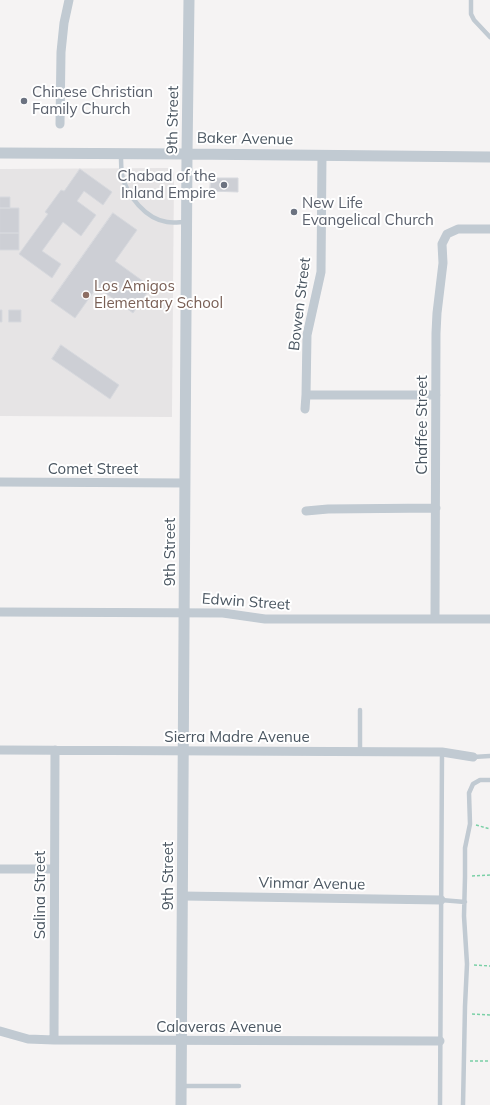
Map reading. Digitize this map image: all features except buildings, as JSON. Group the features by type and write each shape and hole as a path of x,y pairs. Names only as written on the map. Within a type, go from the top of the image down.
{"street":[{"path":"60,124 61,52 64,23 69,0"},
{"name":"9th Street","path":"181,1105 189,0"},
{"name":"Baker Avenue","path":"0,154 490,157"},
{"name":"Bowen Street","path":"305,409 307,335 321,272 322,155"},
{"name":"Chaffee Street","path":"435,619 436,333 443,263 442,244 447,234 458,229 490,229"},
{"path":"306,395 436,395"},
{"name":"Comet Street","path":"0,482 185,483"},
{"path":"306,512 328,509 436,508"},
{"name":"Edwin Street","path":"0,612 223,613 265,619 490,619"},
{"name":"Sierra Madre Avenue","path":"0,750 442,752 473,757"},
{"name":"Salina Street","path":"54,1040 55,750"},
{"path":"0,869 54,869"},
{"name":"Vinmar Avenue","path":"183,896 440,900"},
{"name":"Calaveras Avenue","path":"0,1031 28,1039 54,1040 440,1042"}],"lane":[{"path":"471,0 471,14 474,20 490,37"},
{"path":"121,154 122,175 126,188 134,201 144,211 166,222 187,222"},
{"path":"360,710 360,751"},
{"path":"440,1105 442,752"},
{"path":"473,757 490,756"},
{"path":"463,1105 467,964 465,848 470,824 469,793 473,784 480,780 490,780"},
{"path":"440,900 465,902"},
{"path":"181,1086 239,1086"}],"path":[{"path":"470,824 490,829"},
{"path":"465,877 490,875"},
{"path":"467,964 490,966"},
{"path":"465,1014 490,1015"},
{"path":"464,1061 490,1061"}],"shaded area":[{"name":"Los Amigos Elementary School","path":"169,168 174,174 172,417 0,416 0,169"}],"place":[{"name":"Chinese Christian Family Church","path":"24,101"},
{"name":"Chabad of the Inland Empire","path":"224,185"},
{"name":"New Life Evangelical Church","path":"294,212"},
{"name":"Los Amigos Elementary School","path":"86,295"}]}
